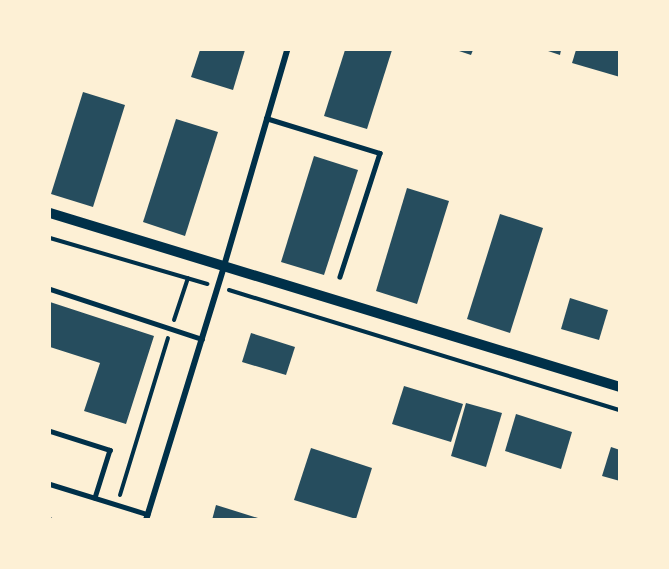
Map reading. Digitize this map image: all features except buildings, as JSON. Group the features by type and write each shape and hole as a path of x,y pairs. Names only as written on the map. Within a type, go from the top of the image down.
{"street":[{"path":"146,517 218,287 287,50"},
{"path":"50,213 620,387"}],"lane":[{"path":"266,118 380,153 340,277"},
{"path":"50,289 202,339"},
{"path":"50,431 110,450 95,498"},
{"path":"50,484 117,505 146,517"}],"path":[{"path":"50,238 620,410"},
{"path":"117,505 188,278"}]}
